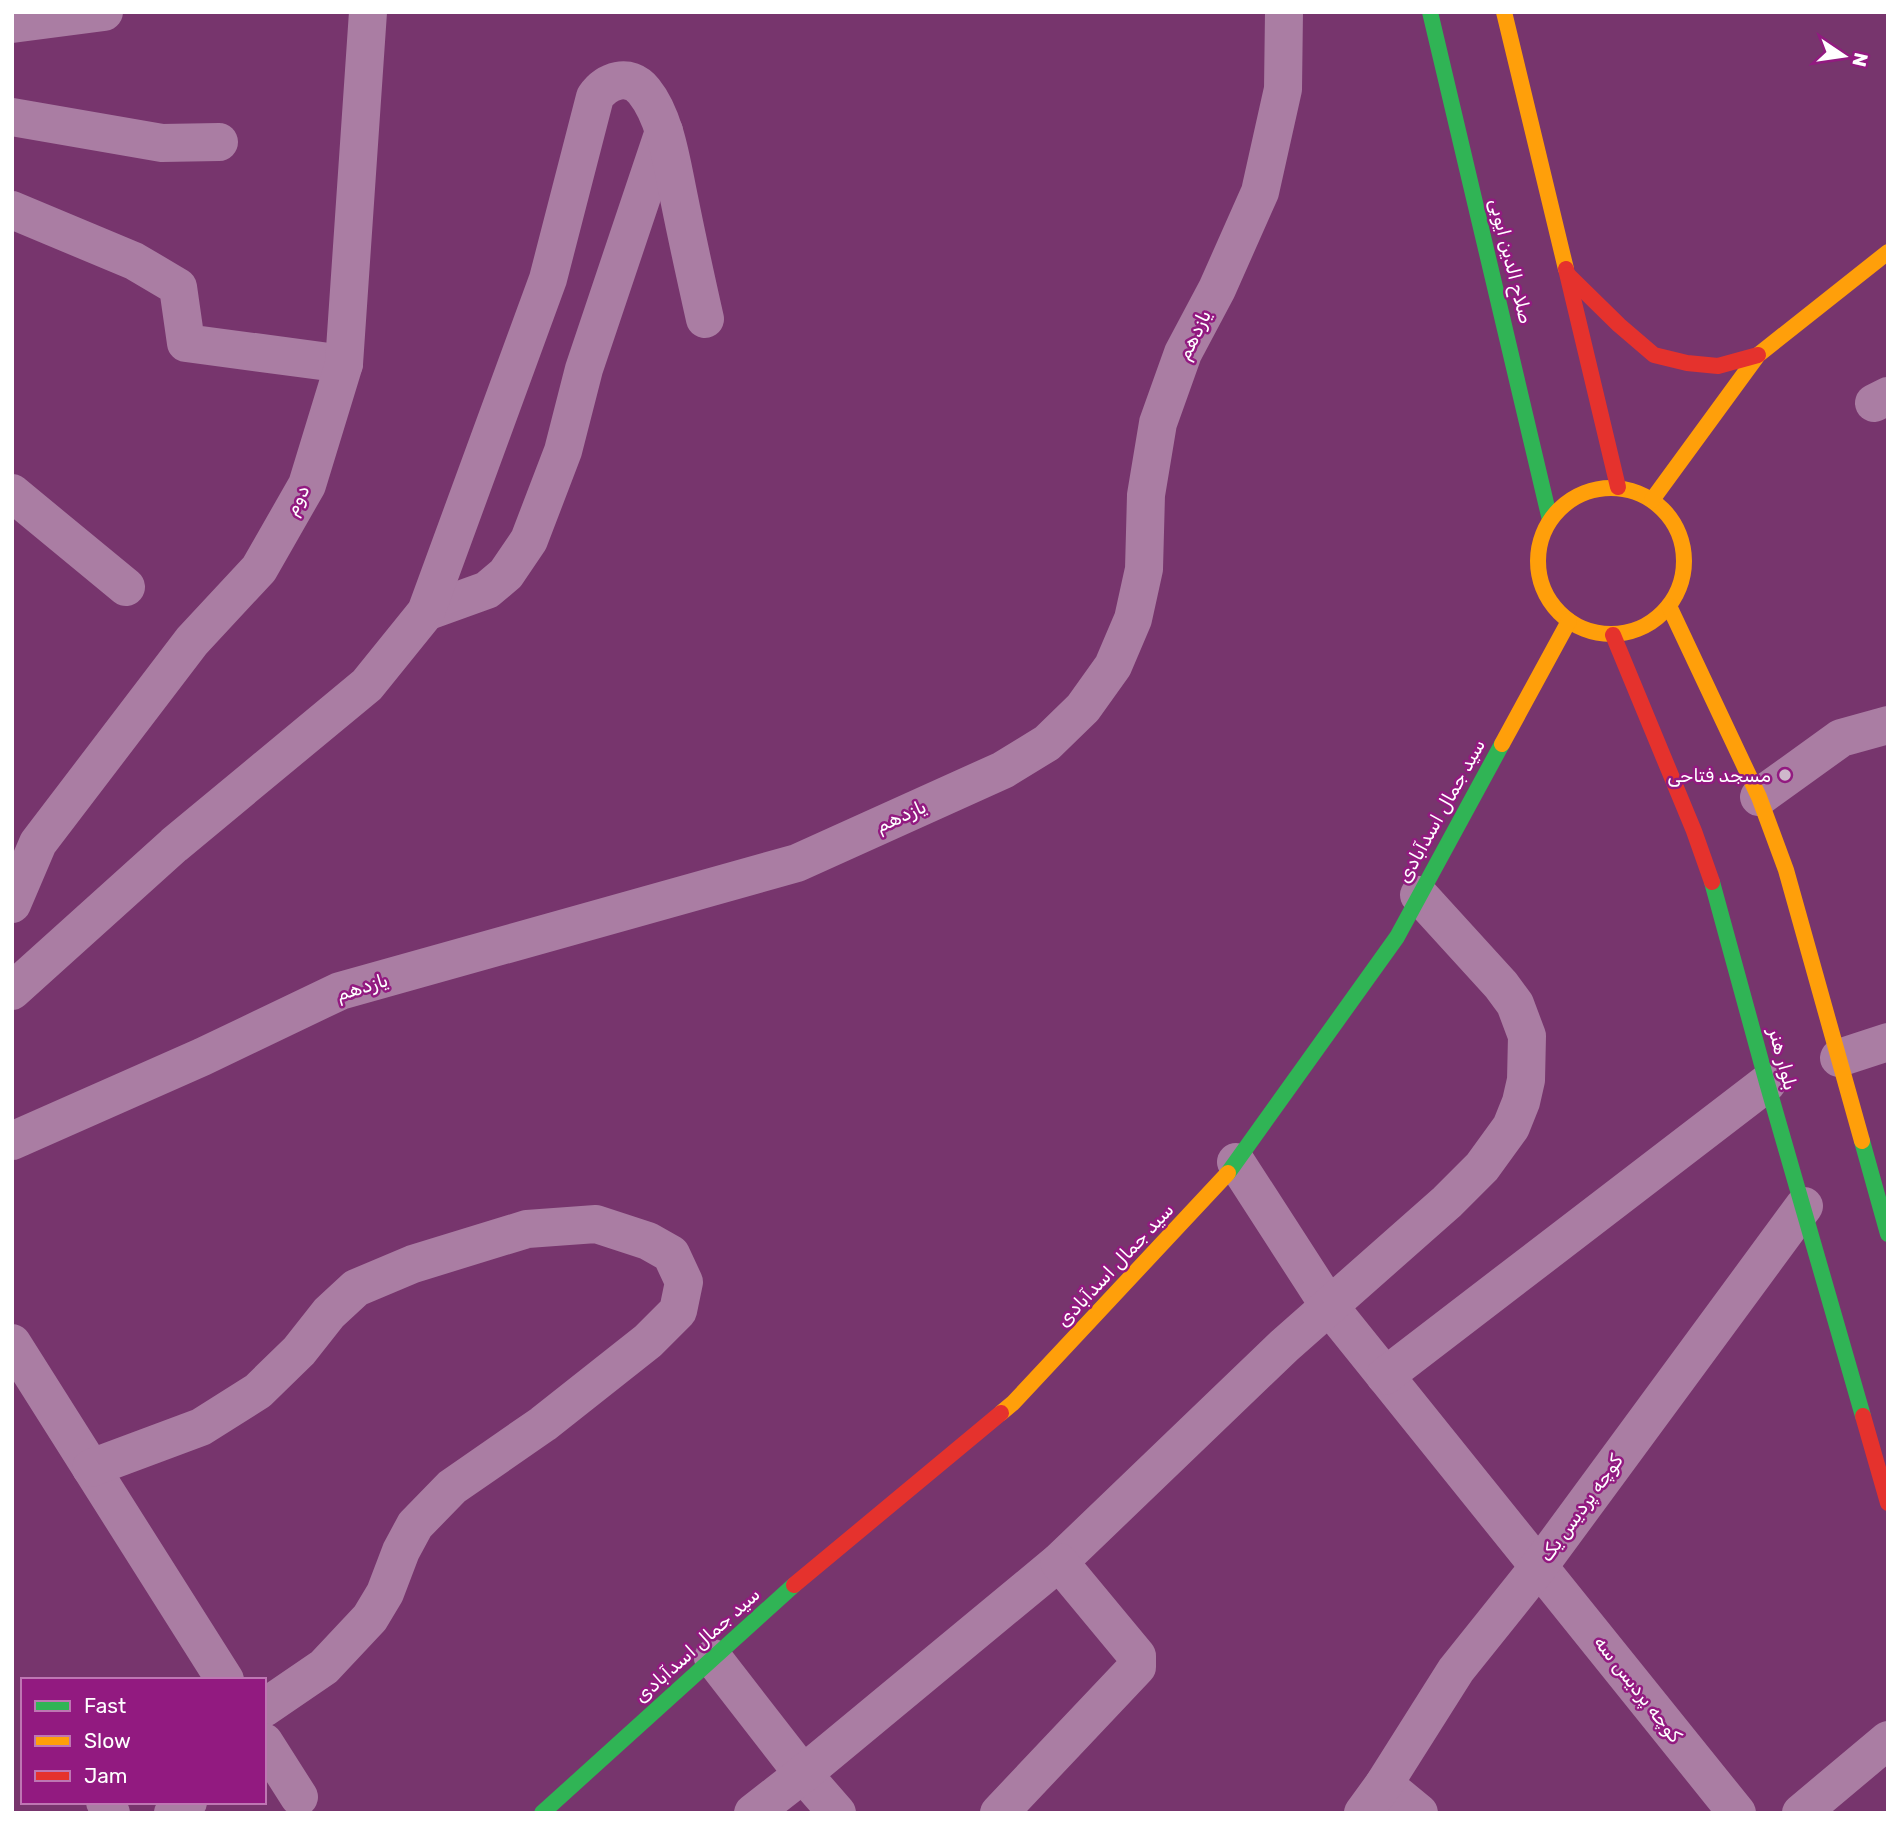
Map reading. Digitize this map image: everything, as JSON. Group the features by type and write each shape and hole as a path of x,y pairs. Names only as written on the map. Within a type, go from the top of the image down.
{"main road":[{"name":"صلاح الدین ایوبی","path":"1430,12 1550,520"},
{"path":"1504,12 1618,488"},
{"path":"1652,500 1758,355 1888,252"},
{"path":"1568,275 1654,355 1688,363 1718,366 1758,355"},
{"path":"1618,488 1636,491 1652,500 1673,521 1684,549 1682,579 1669,606 1654,621 1634,631 1613,635 1590,632 1569,621 1549,601 1539,575 1539,546 1550,520 1568,501 1592,489 1618,488"},
{"path":"1669,606 1759,797 1786,870 1888,1234"},
{"name":"سید جمال اسدآبادی","path":"542,1813 828,1555 1013,1403 1221,1183 1397,937 1569,621"},
{"name":"بلوار هنر","path":"1613,635 1694,831 1716,893 1888,1503"}],"street":[{"path":"12,23 104,12"},
{"name":"دوم","path":"12,904 38,843 192,641 259,569 307,485 344,364 368,12"},
{"name":"یازدهم","path":"12,1141 202,1057 340,991 797,863 1003,770 1047,743 1083,708 1113,666 1133,619 1144,569 1146,495 1158,423 1183,354 1217,289 1260,192 1283,89 1284,12"},
{"path":"12,990 174,845 367,685 426,612 548,279 594,97 603,85 616,80 631,82 643,89 664,131 705,319"},
{"path":"12,117 162,143 219,142"},
{"path":"426,612 487,590 506,574 529,540 562,452 584,369 664,131"},
{"path":"12,211 134,261 178,287 186,342 191,345 344,364"},
{"path":"12,493 126,587"},
{"path":"1759,797 1841,738 1888,725"},
{"path":"753,1813 1059,1562 1284,1346 1447,1202 1482,1167 1511,1127 1521,1102 1526,1080 1527,1036 1515,1004 1501,985 1419,895"},
{"path":"1839,1058 1888,1042"},
{"path":"1385,1376 1768,1083"},
{"name":"کوچه پردیس سه","path":"1236,1162 1329,1306 1737,1813"},
{"name":"کوچه پردیس یک","path":"1374,1799 1456,1670 1539,1565 1804,1206"},
{"path":"91,1468 201,1427 258,1391 299,1351 328,1313 356,1288 413,1264 527,1229 596,1224 648,1241 671,1254 684,1282 678,1311 648,1341 543,1424 452,1487 415,1525 401,1551 385,1593 370,1618 324,1667 266,1707"},
{"path":"12,1343 224,1678"},
{"path":"999,1813 1137,1667 1137,1656 1059,1562"},
{"path":"713,1658 836,1813"},
{"path":"1801,1813 1888,1740"},
{"path":"266,1748 299,1797"},
{"path":"1374,1799 1419,1813"}],"traffic: fast":[{"path":"1430,12 1550,520"},
{"path":"1228,1173 1397,937 1502,744"},
{"path":"1712,882 1863,1416"},
{"path":"1862,1141 1888,1234"},
{"path":"542,1813 794,1585"}],"traffic: slow":[{"path":"1504,12 1566,269"},
{"path":"1652,500 1758,355 1888,252"},
{"path":"1611,488 1639,494 1663,509 1678,533 1684,561 1678,589 1663,613 1639,628 1611,634 1583,628 1559,613 1544,589 1538,561 1544,533 1559,509 1583,494 1611,488"},
{"path":"1669,606 1759,797 1786,870 1862,1141"},
{"path":"1502,744 1569,621"},
{"path":"1001,1413 1228,1173"}],"traffic: jam":[{"path":"1566,269 1618,487"},
{"path":"1568,275 1654,355 1687,363 1718,366 1758,355"},
{"path":"1613,635 1694,831 1712,882"},
{"path":"794,1585 1001,1413"},
{"path":"1863,1416 1888,1503"}],"place":[{"name":"مسجد فتاحی","path":"1785,775"}]}
